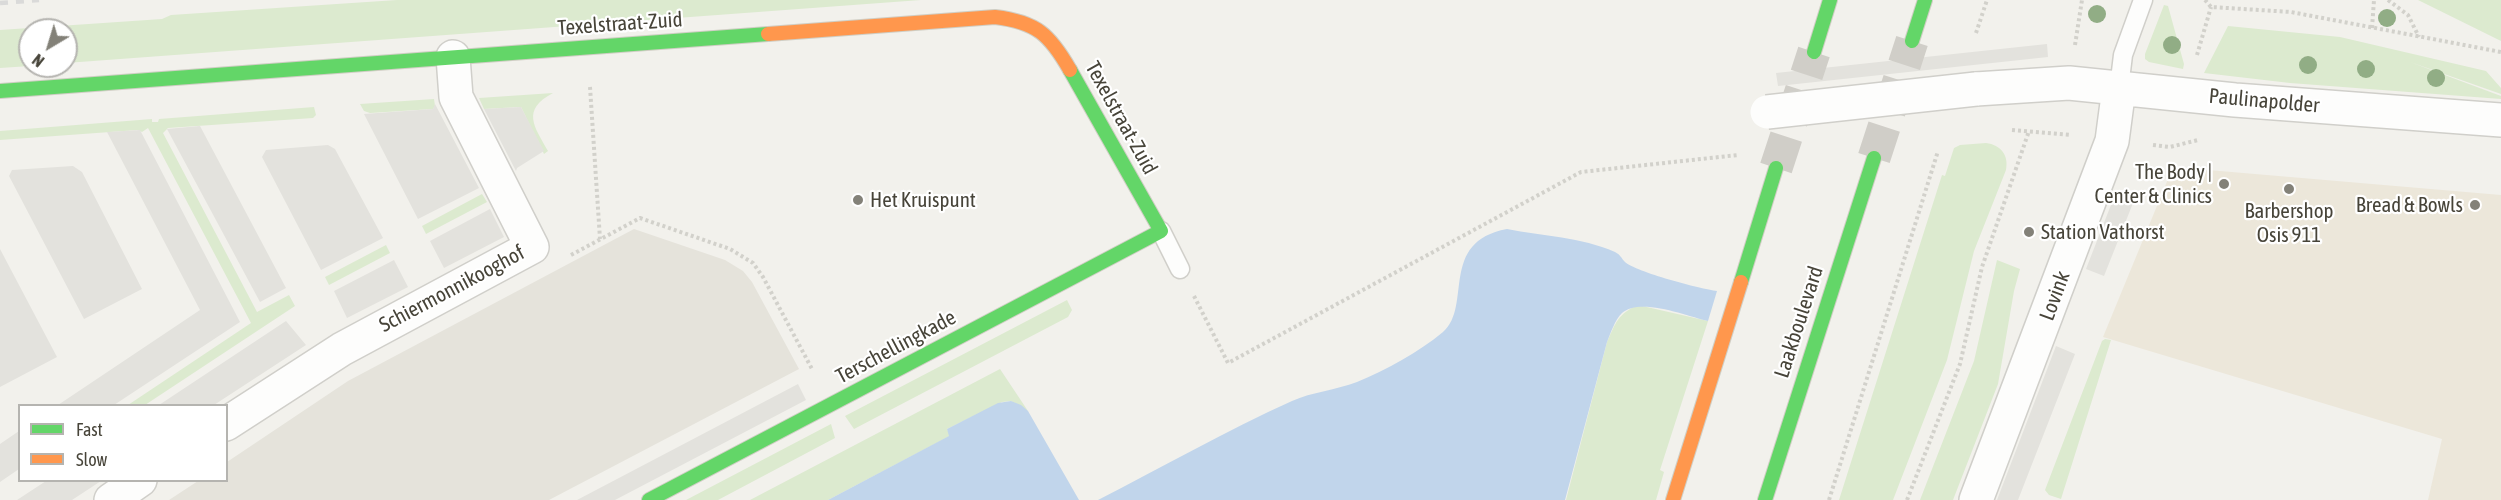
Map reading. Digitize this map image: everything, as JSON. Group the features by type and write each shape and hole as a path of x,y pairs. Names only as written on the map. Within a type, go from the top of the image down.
{"street":[{"path":"1814,52 1830,0"},
{"path":"1912,40 1924,0"},
{"name":"Texelstraat-Zuid","path":"0,91 995,17 1016,19 1035,25 1058,48 1161,231"},
{"name":"Schiermonnikooghof","path":"228,423 342,349 532,247 456,97 453,57"},
{"name":"Paulinapolder","path":"1767,112 1976,89 2069,82 2235,100 2501,120"},
{"name":"Lovink","path":"1976,500 2112,141 2119,88"},
{"name":"Laakboulevard","path":"1765,500 1874,158"},
{"path":"1673,500 1776,168"},
{"name":"Terschellingkade","path":"649,500 1161,231"},
{"path":"111,500 137,482"}],"lane":[{"path":"2119,88 2123,55 2143,0"},
{"path":"1161,231 1180,269"}],"path":[{"path":"1976,33 1987,0"},
{"path":"2205,0 2211,7 2291,12 2501,52"},
{"path":"2372,28 2374,0"},
{"path":"2388,0 2408,15 2419,37"},
{"path":"2195,60 2211,7"},
{"path":"589,80 600,239"},
{"path":"2009,130 2056,134"},
{"path":"1907,500 1960,364 1982,267 2029,131"},
{"path":"1828,500 1938,151"},
{"path":"1180,269 1228,363 1581,172 1743,154"},
{"path":"568,256 640,218 730,249 745,257 763,277 830,405"}],"shaded area":[{"path":"2047,44 2048,57 1778,86 1776,73"},
{"path":"435,104 479,188 418,219 364,114 433,109"},
{"path":"521,107 544,151 517,168 516,171 484,109"},
{"path":"200,126 286,288 260,302 167,129"},
{"path":"140,130 240,322 116,404 59,404 200,310 107,132"},
{"path":"328,145 335,149 383,238 321,270 262,157 266,150"},
{"path":"73,166 82,172 142,289 84,319 9,176 12,170"},
{"path":"2173,167 2501,195 2501,500 2428,500 2442,439 2103,337"},
{"path":"2116,192 2135,198 2104,276 2086,269"},
{"path":"490,209 504,237 444,268 430,241"},
{"path":"634,229 725,260 743,271 752,282 799,369 549,500 169,500 196,482 228,482 228,461 348,381"},
{"path":"0,249 57,357 0,387"},
{"path":"394,260 408,287 347,318 334,291"},
{"path":"286,321 306,345 216,404 161,404"},
{"path":"2056,346 2075,354 2018,500 1997,500"},
{"path":"798,384 806,400 615,500 577,500"},
{"path":"18,432 18,470 0,482 0,444"},
{"path":"44,482 99,482 72,500 17,500"}],"green space":[{"path":"397,0 921,0 78,62 78,25 162,19 171,15"},
{"path":"2418,0 2501,0 2501,41"},
{"path":"2164,5 2168,6 2184,64 2183,69 2149,62 2145,59"},
{"path":"2228,26 2340,37 2486,71 2501,88 2501,94 2410,62 2501,96 2501,99 2290,83 2204,73"},
{"path":"18,29 18,67 0,68 0,30"},
{"path":"553,93 543,99 534,112 535,126 548,151 544,154 521,107 484,109 479,98"},
{"path":"434,99 433,109 370,113 364,111 360,104"},
{"path":"314,107 316,115 313,118 168,128 163,133 257,312 289,295 295,306 147,404 130,404 251,323 148,128 142,132 138,130 0,140 0,131 152,119 152,122 158,122 159,119"},
{"path":"1986,143 2000,148 2003,152 2007,165 2006,170 1974,251 1947,360 1893,500 1839,500 1942,175 1945,176 1954,148 1960,145"},
{"path":"482,194 487,202 426,234 422,226"},
{"path":"386,245 390,253 329,285 325,277"},
{"path":"1997,260 2020,269 1998,384 1953,500 1920,500 1974,361"},
{"path":"1067,300 1072,310 1068,317 854,429 845,416"},
{"path":"1638,305 1708,321 1660,470 1664,472 1656,500 1566,500 1607,342 1618,319"},
{"path":"2111,340 2061,499 2049,495 2045,490 2102,341"},
{"path":"1000,369 1028,411 1011,401 1002,402 947,429 950,436 828,500 750,500"},
{"path":"831,424 835,438 718,500 686,500"}],"water":[{"path":"1507,229 1589,243 1615,252 1631,266 1655,275 1717,291 1708,321 1652,307 1630,309 1622,313 1613,326 1607,342 1565,500 1098,500 1268,412 1300,398 1357,382 1424,347 1443,332 1452,321 1464,260 1472,247 1486,236"},
{"path":"1011,401 1028,411 1079,500 828,500 949,436 947,429 998,403"}],"tunnel":[{"path":"1874,158 1912,41"},
{"path":"1776,168 1814,52"}],"railway":[{"path":"0,3 39,0"}],"traffic: fast":[{"path":"1814,52 1830,0"},
{"path":"1912,41 1925,0"},
{"path":"0,91 768,34"},
{"path":"649,500 1161,231 1070,70"},
{"path":"1765,500 1874,158"},
{"path":"1741,282 1776,168"}],"traffic: slow":[{"path":"768,34 995,17 1022,22 1041,32 1056,48 1070,70"},
{"path":"1673,500 1741,282"}],"place":[{"name":"The Body | Center & Clinics","path":"2224,184"},
{"name":"Barbershop Osis 911","path":"2289,189"},
{"name":"Het Kruispunt","path":"858,200"},
{"name":"Bread & Bowls","path":"2475,205"},
{"name":"Station Vathorst","path":"2029,232"}]}
